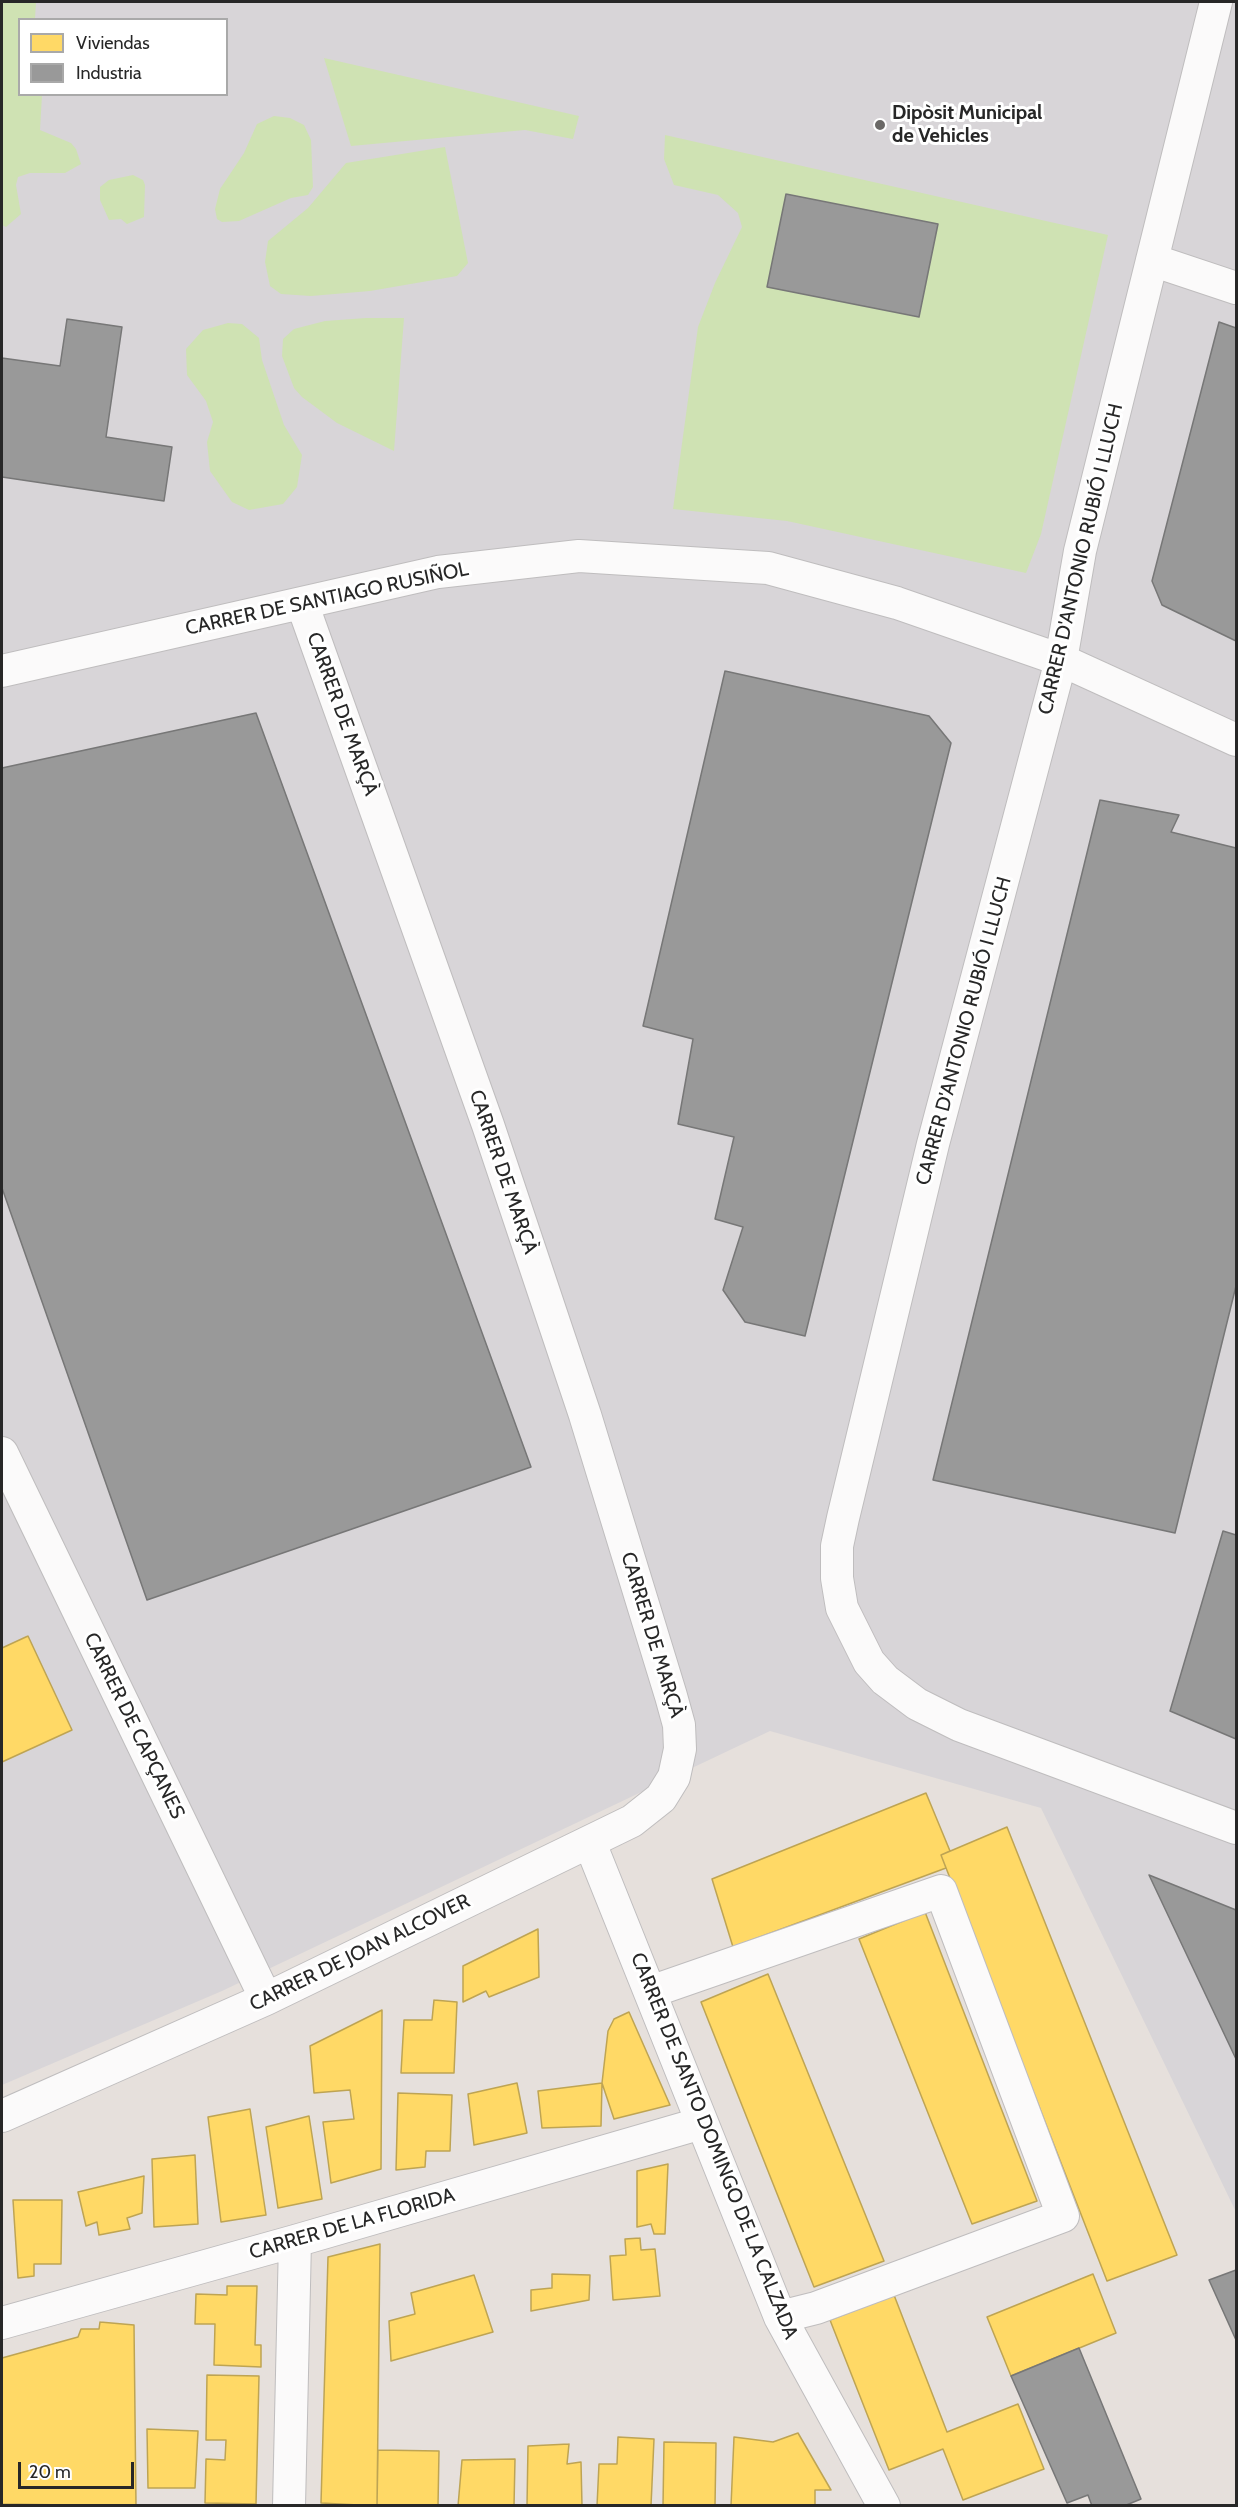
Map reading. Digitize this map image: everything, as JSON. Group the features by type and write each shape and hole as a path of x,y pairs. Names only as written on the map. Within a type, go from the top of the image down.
{"street":[{"name":"CARRER D'ANTONIO RUBIÓ I LLUCH","path":"1216,2 1080,551 1061,660 928,1167 843,1518 837,1546 837,1578 842,1608 869,1662 885,1680 917,1704 959,1725 1236,1828"},
{"path":"1152,260 1236,288"},
{"name":"CARRER DE SANTIAGO RUSIÑOL","path":"2,671 438,572 579,556 768,568 897,603 1061,660 1236,740"},
{"name":"CARRER DE MARÇÀ","path":"302,603 488,1125 585,1415 671,1696 679,1725 680,1749"},
{"name":"CARRER DE CAPÇANES","path":"2,1453 266,1999"},
{"name":"CARRER DE JOAN ALCOVER","path":"2,2116 266,1999 632,1821 661,1798 674,1777 680,1749"},
{"name":"CARRER DE SANTO DOMINGO DE LA CALZADA","path":"590,1843 780,2317 884,2505"},
{"path":"650,1992 941,1891 1063,2216 816,2308 780,2317"},
{"name":"CARRER DE LA FLORIDA","path":"2,2323 702,2123"},
{"path":"289,2505 295,2241"}],"shaded area":[{"path":"2,2 1236,2 1236,2212 1041,1808 770,1731 222,1991 2,2085"}],"green space":[{"path":"3,2 36,2 35,18 18,18 18,96 42,96 40,130 71,143 76,149 81,164 65,173 30,173 18,177 16,185 21,214 6,227 2,225"},
{"path":"324,58 579,116 573,139 525,130 351,146"},
{"path":"274,116 290,118 304,125 311,140 313,187 308,195 291,198 239,221 222,222 217,219 215,209 220,189 244,153 257,124"},
{"path":"665,135 1108,235 1041,534 1026,573 787,521 673,509 698,327 715,283 742,227 738,213 718,195 674,185 664,159"},
{"path":"445,147 468,263 457,276 370,291 311,296 281,294 270,286 265,262 268,241 308,208 346,163"},
{"path":"133,175 143,180 145,185 144,217 127,224 121,219 109,220 100,200 100,187 109,180"},
{"path":"404,318 394,451 337,423 302,397 294,388 282,356 283,339 294,329 325,321"},
{"path":"228,323 242,324 259,338 262,360 284,425 302,455 297,487 283,504 249,510 232,502 210,471 207,442 213,422 206,401 187,375 186,349 203,330"}],"building: Viviendas":[{"path":"28,1636 72,1730 2,1762 2,1648"},
{"path":"926,1793 950,1851 941,1855 946,1868 733,1947 712,1879"},
{"path":"1007,1827 1177,2255 1107,2281 941,1855"},
{"path":"925,1912 1037,2201 972,2224 859,1939"},
{"path":"538,1929 539,1977 489,1997 486,1991 463,2002 463,1966"},
{"path":"768,1974 884,2261 814,2287 701,2002"},
{"path":"434,2000 457,2002 454,2073 401,2073 404,2020 432,2020"},
{"path":"382,2010 381,2169 331,2183 323,2122 354,2119 350,2090 314,2093 310,2046"},
{"path":"629,2012 670,2105 614,2119 602,2083 608,2031 614,2019"},
{"path":"517,2083 527,2133 474,2145 468,2094"},
{"path":"602,2083 601,2126 542,2128 538,2091"},
{"path":"398,2093 452,2095 450,2151 426,2151 425,2167 396,2170"},
{"path":"250,2109 266,2215 221,2222 208,2117"},
{"path":"309,2116 322,2199 278,2208 266,2127"},
{"path":"195,2155 198,2224 154,2227 152,2159"},
{"path":"668,2164 665,2234 654,2234 651,2224 637,2227 637,2171"},
{"path":"144,2176 142,2213 127,2218 130,2229 99,2235 97,2222 86,2226 78,2192"},
{"path":"13,2200 62,2200 61,2264 34,2264 34,2276 18,2278"},
{"path":"640,2238 641,2250 655,2249 660,2296 613,2300 610,2256 626,2255 625,2239"},
{"path":"380,2244 377,2506 321,2503 328,2257"},
{"path":"552,2274 590,2275 589,2300 531,2311 531,2290 552,2288"},
{"path":"1093,2274 1116,2333 1011,2376 987,2317"},
{"path":"474,2275 493,2332 391,2361 389,2321 415,2314 411,2293"},
{"path":"227,2286 257,2286 255,2345 261,2345 261,2367 214,2365 215,2324 195,2324 196,2294 227,2295"},
{"path":"894,2295 947,2432 1018,2404 1044,2469 963,2500 943,2449 889,2470 830,2320"},
{"path":"100,2322 134,2325 136,2506 2,2504 2,2358 78,2337 81,2329 99,2329"},
{"path":"207,2375 259,2376 256,2504 205,2503 206,2459 225,2460 226,2440 206,2440"},
{"path":"147,2429 198,2431 195,2488 148,2488"},
{"path":"798,2433 831,2490 815,2490 815,2506 731,2506 734,2437 773,2442"},
{"path":"618,2437 654,2439 651,2506 597,2506 599,2464 617,2464"},
{"path":"664,2442 716,2443 715,2506 663,2506"},
{"path":"569,2444 567,2464 581,2462 582,2506 527,2506 528,2446"},
{"path":"378,2450 439,2451 438,2506 377,2506"},
{"path":"515,2459 514,2506 458,2506 462,2460"}],"building: Industria":[{"path":"786,194 938,224 919,317 767,287"},
{"path":"67,319 122,327 106,437 172,447 164,501 2,477 2,358 60,366"},
{"path":"1219,322 1236,328 1236,641 1162,605 1152,581"},
{"path":"725,671 929,716 951,743 805,1336 745,1322 723,1290 743,1227 715,1219 734,1137 678,1124 693,1039 643,1026"},
{"path":"256,713 531,1467 147,1600 2,1188 2,768"},
{"path":"1100,800 1179,815 1171,832 1236,848 1236,1286 1175,1533 933,1480"},
{"path":"1223,1531 1236,1535 1236,1739 1170,1711"},
{"path":"1149,1875 1236,1910 1236,2059"},
{"path":"1236,2270 1236,2340 1209,2280"},
{"path":"1079,2348 1141,2499 1124,2506 1092,2506 1088,2495 1067,2503 1011,2376"}],"place":[{"name":"Dipòsit Municipal de Vehicles","path":"880,125"}]}
